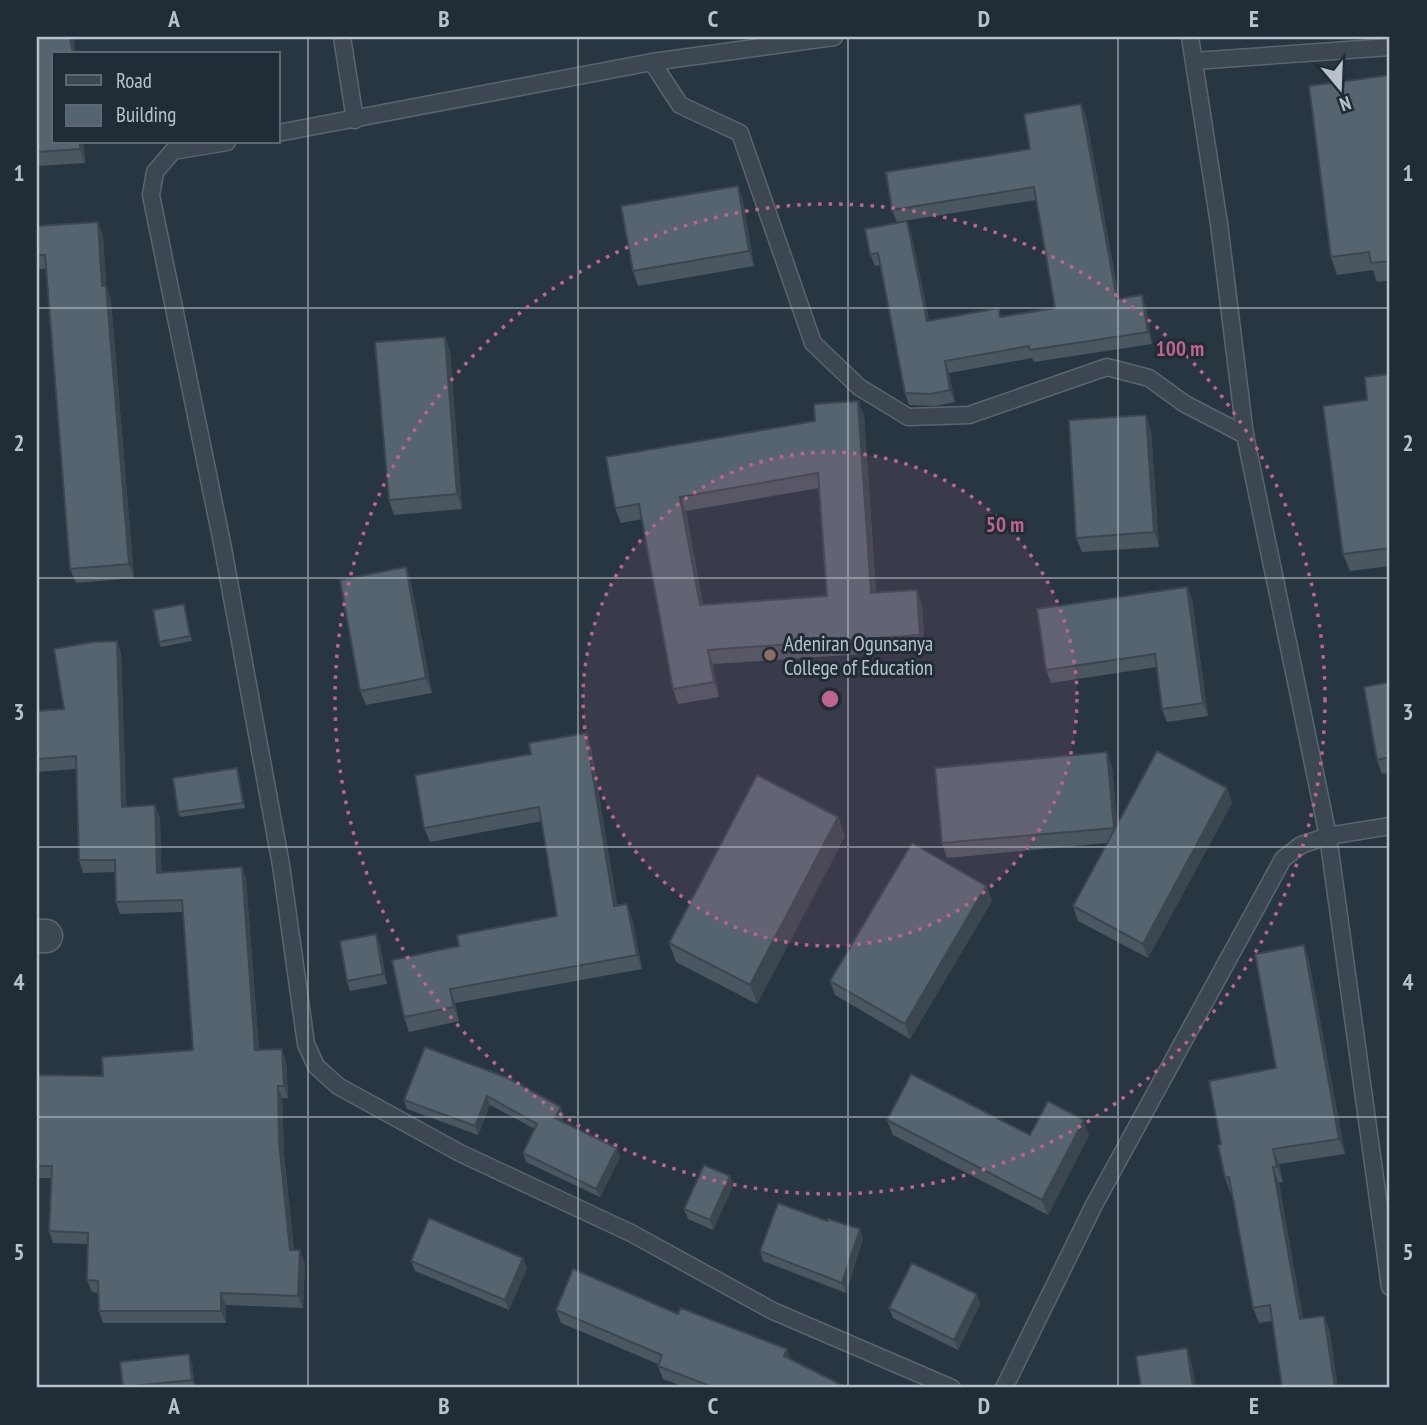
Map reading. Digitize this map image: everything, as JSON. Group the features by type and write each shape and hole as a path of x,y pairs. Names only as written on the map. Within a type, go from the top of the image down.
{"lane":[{"path":"342,37 355,120"},
{"path":"280,133 652,62 834,37"},
{"path":"1190,37 1219,223 1245,436 1328,836 1390,1287"},
{"path":"1194,61 1390,47"},
{"path":"652,62 680,105 740,133 813,343 859,387 908,417 969,415 1107,367 1149,378 1185,404 1245,436"},
{"path":"215,144 173,151 155,172 152,195 222,543 281,864 306,1044 316,1066 338,1086 460,1153 631,1234 773,1311 952,1388"},
{"path":"1004,1388 1094,1205 1283,859 1301,845 1328,836 1390,826"}],"building":[{"path":"37,37 70,37 73,52 52,52 52,144 80,144 80,149 37,152"},
{"path":"1390,75 1390,261 1371,263 1369,252 1331,257 1309,86"},
{"path":"1081,104 1117,299 1142,295 1148,332 1030,350 1029,346 945,361 950,390 930,394 905,393 878,253 870,254 865,229 907,221 927,321 999,308 1000,317 1055,308 1034,187 892,210 886,172 1030,149 1024,114"},
{"path":"738,186 749,251 633,271 621,206"},
{"path":"98,222 102,286 106,286 129,564 70,569 45,255 37,255 37,226"},
{"path":"445,337 457,494 389,500 375,342"},
{"path":"1390,374 1390,548 1343,554 1323,406 1367,400 1365,377"},
{"path":"858,401 871,593 917,590 920,635 708,650 714,682 673,689 639,504 615,508 606,457 815,421 814,404","holes":["818,473 827,596 700,605 680,497"]},
{"path":"1146,415 1154,532 1076,538 1069,420"},
{"path":"406,567 426,678 360,691 340,580"},
{"path":"1187,587 1203,703 1162,709 1155,654 1046,670 1037,609"},
{"path":"184,604 190,636 159,642 153,610"},
{"path":"117,641 122,807 155,805 157,873 242,867 255,1050 282,1049 284,1086 278,1086 279,1142 290,1250 300,1250 298,1296 221,1293 221,1311 99,1311 98,1281 87,1280 88,1233 49,1231 52,1166 37,1166 37,1075 103,1076 102,1057 193,1050 182,900 116,902 115,860 79,860 76,756 37,759 37,711 64,709 54,649"},
{"path":"1390,682 1390,757 1377,760 1364,687"},
{"path":"586,733 614,906 627,904 637,955 450,989 454,1007 404,1017 392,960 459,946 457,935 557,916 539,807 424,828 415,775 531,754 529,743"},
{"path":"1157,751 1227,788 1143,944 1073,906"},
{"path":"1107,752 1114,828 942,843 935,768"},
{"path":"237,768 243,803 178,812 173,778"},
{"path":"757,775 838,817 750,985 669,943"},
{"path":"912,843 986,886 905,1024 830,981"},
{"path":"376,934 383,974 347,981 340,941"},
{"path":"1304,945 1339,1139 1273,1149 1277,1166 1273,1167 1300,1319 1324,1316 1335,1388 1282,1388 1270,1305 1253,1308 1229,1177 1225,1178 1218,1145 1221,1144 1209,1081 1276,1068 1255,954"},
{"path":"425,1047 508,1078 561,1107 555,1118 617,1148 596,1189 523,1153 537,1124 487,1096 475,1126 404,1100"},
{"path":"911,1074 1030,1135 1048,1101 1084,1120 1042,1200 887,1120"},
{"path":"704,1165 730,1176 710,1220 684,1209"},
{"path":"778,1203 827,1221 828,1219 860,1229 842,1283 760,1251"},
{"path":"429,1218 523,1258 505,1300 411,1261"},
{"path":"912,1263 977,1294 954,1340 889,1308"},
{"path":"573,1269 678,1314 681,1308 787,1349 784,1356 848,1388 715,1388 658,1366 662,1355 556,1310"},
{"path":"1187,1348 1193,1388 1141,1388 1136,1356"},
{"path":"189,1354 192,1380 123,1387 120,1362"}],"place":[{"name":"Adeniran Ogunsanya College of Education","path":"770,655"}]}
